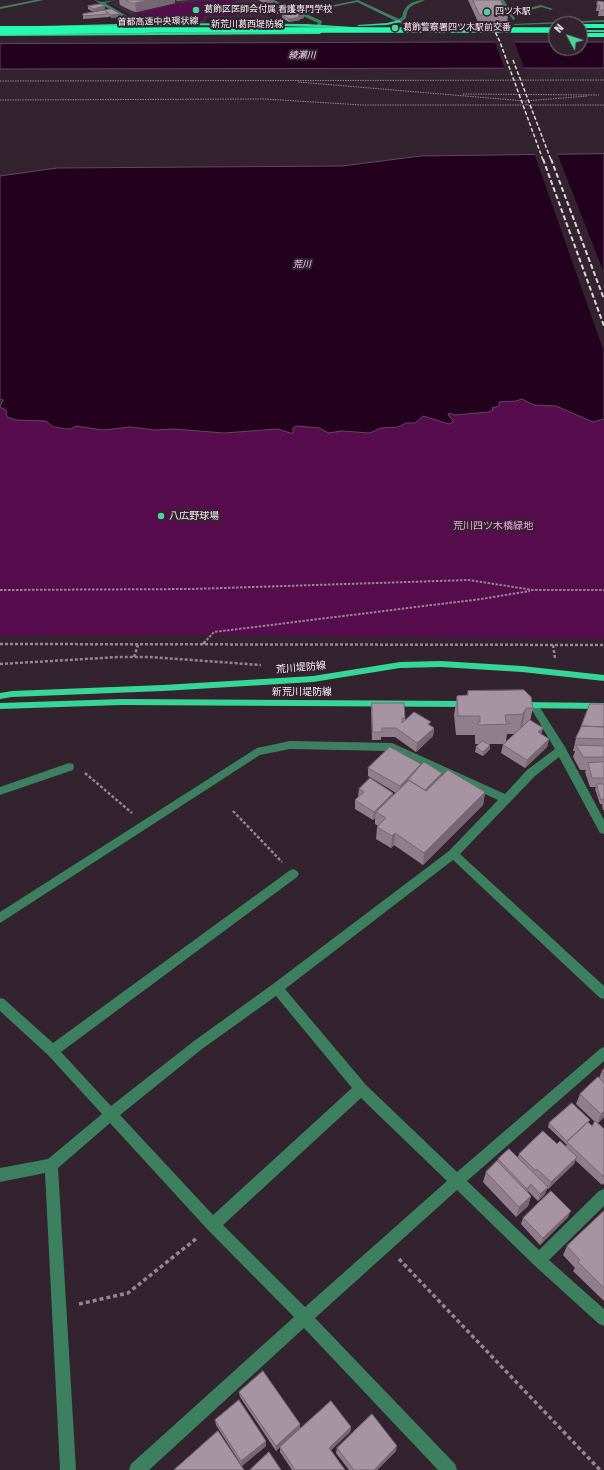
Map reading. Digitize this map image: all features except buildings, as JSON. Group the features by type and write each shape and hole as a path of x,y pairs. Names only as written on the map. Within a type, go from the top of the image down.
{"highway":[{"path":"0,28 548,26"},
{"path":"588,26 604,26"},
{"name":"首都高速中央環状線","path":"0,34 159,30 548,32"},
{"path":"588,31 604,31"},
{"path":"139,34 548,32"},
{"path":"421,35 428,37"},
{"path":"588,36 604,36"},
{"name":"首都高速中央環状線","path":"0,39 327,37"}],"main road":[{"name":"新荒川葛西堤防線","path":"0,28 138,24 383,24 399,21"},
{"name":"新荒川葛西堤防線","path":"319,25 421,35"},
{"name":"新荒川葛西堤防線","path":"0,34 421,35 548,32"},
{"name":"荒川堤防線","path":"0,696 12,694 163,688 313,679 400,665 441,664 515,668 604,678"},
{"name":"新荒川堤防線","path":"0,706 122,702 480,704"},
{"path":"511,705 604,706"}],"street":[{"path":"0,8 42,0"},
{"path":"96,0 138,24"},
{"path":"102,3 115,0"},
{"path":"272,0 320,22 319,25"},
{"path":"300,13 356,0 399,21 421,35"},
{"path":"399,21 404,18 405,11 409,5 423,0"},
{"path":"502,0 519,32"},
{"path":"510,14 541,6 551,9"},
{"path":"515,24 604,21"},
{"path":"534,705 561,750 604,830"},
{"path":"0,918 257,752 290,745 392,747 506,799"},
{"path":"0,1175 51,1165 110,1115 198,1045 277,988 453,854 531,773 561,750"},
{"path":"0,792 69,767"},
{"path":"453,854 604,994"},
{"path":"52,1051 293,874"},
{"path":"277,988 361,1089 539,1260 604,1319"},
{"path":"0,1003 52,1051 213,1225 305,1318 449,1470"},
{"path":"136,1470 385,1244 458,1182 604,1052"},
{"path":"213,1225 361,1089"},
{"path":"51,1165 68,1470"},
{"path":"539,1260 604,1196"}],"path":[{"path":"0,81 604,80"},
{"path":"291,81 321,85 525,101 604,94"},
{"path":"452,95 599,95"},
{"path":"0,100 265,99 362,105 604,105"},
{"path":"525,101 527,105"},
{"path":"0,590 192,589 469,580 533,590 604,590"},
{"path":"203,644 214,632 481,599 533,590"},
{"path":"0,644 604,645"},
{"path":"134,657 138,645"},
{"path":"0,664 134,657 265,665"},
{"path":"69,767 81,770 145,824"},
{"path":"233,811 293,874"},
{"path":"59,1308 128,1293 213,1225"},
{"path":"385,1244 600,1470"}],"shaded area":[{"name":"葛飾区医師会付属 看護専門学校","path":"124,0 256,0 266,5 274,3 281,7 263,13 275,22 261,22 258,17 207,17 206,23 143,23 110,3"}],"green space":[{"path":"213,0 235,0 235,16 204,16 203,21 147,21 135,14 176,4"},
{"name":"荒川四ツ木橋緑地","path":"522,399 534,405 556,406 593,422 604,419 604,639 180,635 0,636 0,407 6,410 8,417 16,420 46,421 53,427 75,426 104,430 130,427 156,430 174,429 224,433 278,429 290,433 294,432 293,428 296,426 360,433 376,431 381,428 398,427 406,423 415,423 423,416 430,420 448,415 449,413 455,415 489,412 492,408 499,406 499,402 516,401"}],"water":[{"name":"綾瀬川","path":"548,42 548,56 588,56 588,42 604,42 604,68 0,69 0,44"},
{"name":"荒川","path":"604,154 604,419 593,422 556,406 534,405 522,399 516,401 499,402 499,406 492,408 493,410 489,412 455,415 449,413 448,415 453,422 449,424 423,416 415,423 406,423 398,427 381,428 370,433 342,431 328,433 320,428 296,426 293,428 293,433 278,429 224,433 174,429 156,430 130,427 103,430 76,426 70,429 64,429 53,427 46,421 16,420 7,417 6,410 0,407 3,400 0,399 0,176 57,168 342,166 421,156"}],"pier":[{"path":"494,40 514,41 525,70 505,70"},
{"path":"534,153 557,153 604,273 604,352"}],"railway":[{"path":"480,0 500,42 543,160"},
{"path":"513,60 551,160"},
{"path":"543,159 604,326"},
{"path":"551,159 604,299"}],"place":[{"name":"葛飾区医師会付属 看護専門学校","path":"196,10"},
{"name":"四ツ木駅","path":"487,12"},
{"name":"葛飾警察署四ツ木駅前交番","path":"395,28"},
{"name":"八広野球場","path":"161,516"}]}
